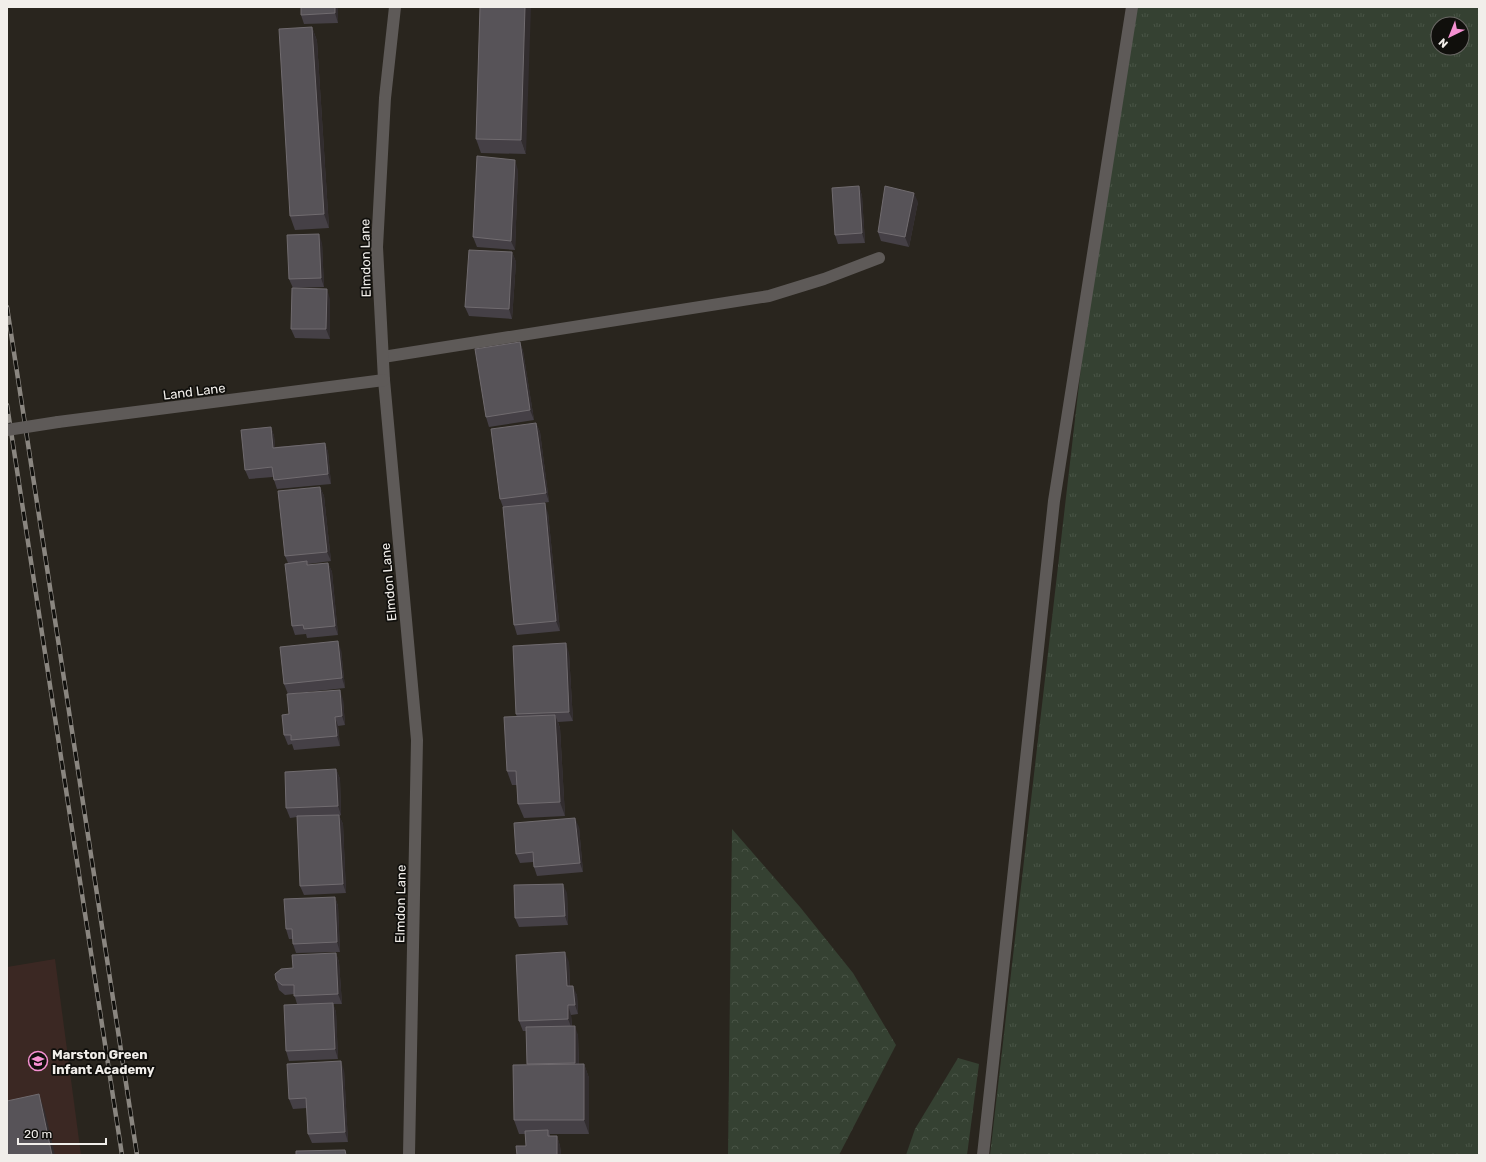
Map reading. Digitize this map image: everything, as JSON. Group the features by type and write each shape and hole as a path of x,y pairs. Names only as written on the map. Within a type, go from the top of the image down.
{"street":[{"name":"Elmdon Lane","path":"395,7 385,98 377,247 382,357 417,740 409,1155"},
{"path":"983,1155 1054,501 1132,7"},
{"path":"382,357 769,296 824,279 879,258"},
{"name":"Land Lane","path":"7,430 58,422 384,380"}],"shaded area":[{"name":"Marston Green Infant Academy","path":"55,959 81,1155 7,1155 7,967"}],"green space":[{"path":"1128,7 1479,7 1479,1155 990,1155 1106,151"},
{"path":"732,829 800,907 853,973 896,1045 839,1155 728,1155"},
{"path":"958,1058 979,1064 967,1155 906,1155 915,1129"}],"building":[{"path":"301,7 335,7 335,13 301,15"},
{"path":"480,7 525,7 521,140 476,139"},
{"path":"312,27 324,214 290,216 279,29"},
{"path":"477,156 515,160 511,241 473,237"},
{"path":"859,186 862,233 835,235 832,188"},
{"path":"885,186 914,193 905,237 878,232"},
{"path":"319,234 321,278 289,279 287,235"},
{"path":"469,250 512,252 509,309 465,307"},
{"path":"292,288 327,289 326,329 291,329"},
{"path":"520,342 530,410 486,417 475,349"},
{"path":"536,423 546,493 500,499 491,429"},
{"path":"271,427 273,448 325,443 328,474 274,480 272,467 245,470 241,430"},
{"path":"320,487 327,552 285,556 278,491"},
{"path":"545,503 556,621 514,625 503,507"},
{"path":"307,561 307,565 328,563 335,626 304,629 303,625 292,626 285,564"},
{"path":"338,641 342,678 284,684 280,647"},
{"path":"566,643 569,712 516,714 513,646"},
{"path":"340,690 342,716 335,717 337,736 291,740 291,735 284,735 282,715 289,714 287,694"},
{"path":"555,715 560,802 518,804 516,771 507,771 504,717"},
{"path":"336,769 338,806 286,808 285,772"},
{"path":"339,815 343,884 300,886 297,816"},
{"path":"575,818 580,863 534,867 533,852 516,854 514,823"},
{"path":"563,884 565,916 515,918 514,885"},
{"path":"335,897 337,942 293,944 292,929 286,929 284,899"},
{"path":"565,952 567,986 573,986 575,1005 568,1005 568,1019 519,1021 516,955"},
{"path":"336,953 338,994 294,996 294,985 282,985 276,980 275,974 281,969 293,968 292,955"},
{"path":"333,1003 335,1049 286,1051 284,1005"},
{"path":"575,1026 575,1063 527,1064 526,1027"},
{"path":"341,1061 345,1132 308,1134 306,1098 289,1099 287,1064"},
{"path":"584,1064 584,1120 514,1120 513,1065"},
{"path":"39,1094 52,1155 7,1155 7,1101"},
{"path":"548,1130 548,1136 557,1136 557,1155 517,1155 516,1146 526,1146 525,1131"},
{"path":"345,1150 346,1155 296,1155 296,1151"}],"railway":[{"path":"7,307 137,1155"},
{"path":"7,405 122,1155"}],"place":[{"name":"Marston Green Infant Academy","path":"38,1061"}]}
